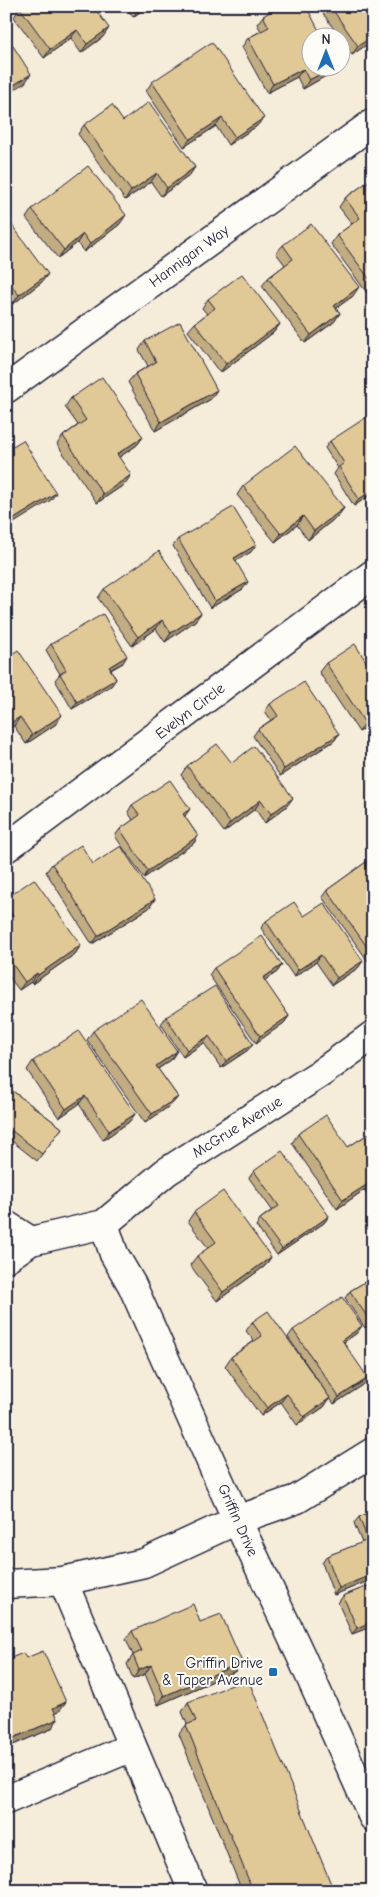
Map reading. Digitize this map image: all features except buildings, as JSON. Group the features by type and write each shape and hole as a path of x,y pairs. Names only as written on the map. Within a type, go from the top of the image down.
{"street":[{"name":"Hannigan Way","path":"6,389 373,123"},
{"name":"Evelyn Circle","path":"6,848 373,574"},
{"name":"McGrue Avenue","path":"104,1224 166,1172 321,1073 373,1035"},
{"path":"6,1258 31,1241 104,1224"},
{"name":"Griffin Drive","path":"104,1224 114,1254 132,1285 373,1817"},
{"path":"6,1225 31,1241"},
{"path":"6,1584 63,1581 144,1563 237,1520 297,1499 373,1452"},
{"path":"63,1581 193,1891"},
{"path":"6,1800 132,1747"}],"place":[{"name":"Griffin Drive & Taper Avenue","path":"273,1672"}]}
